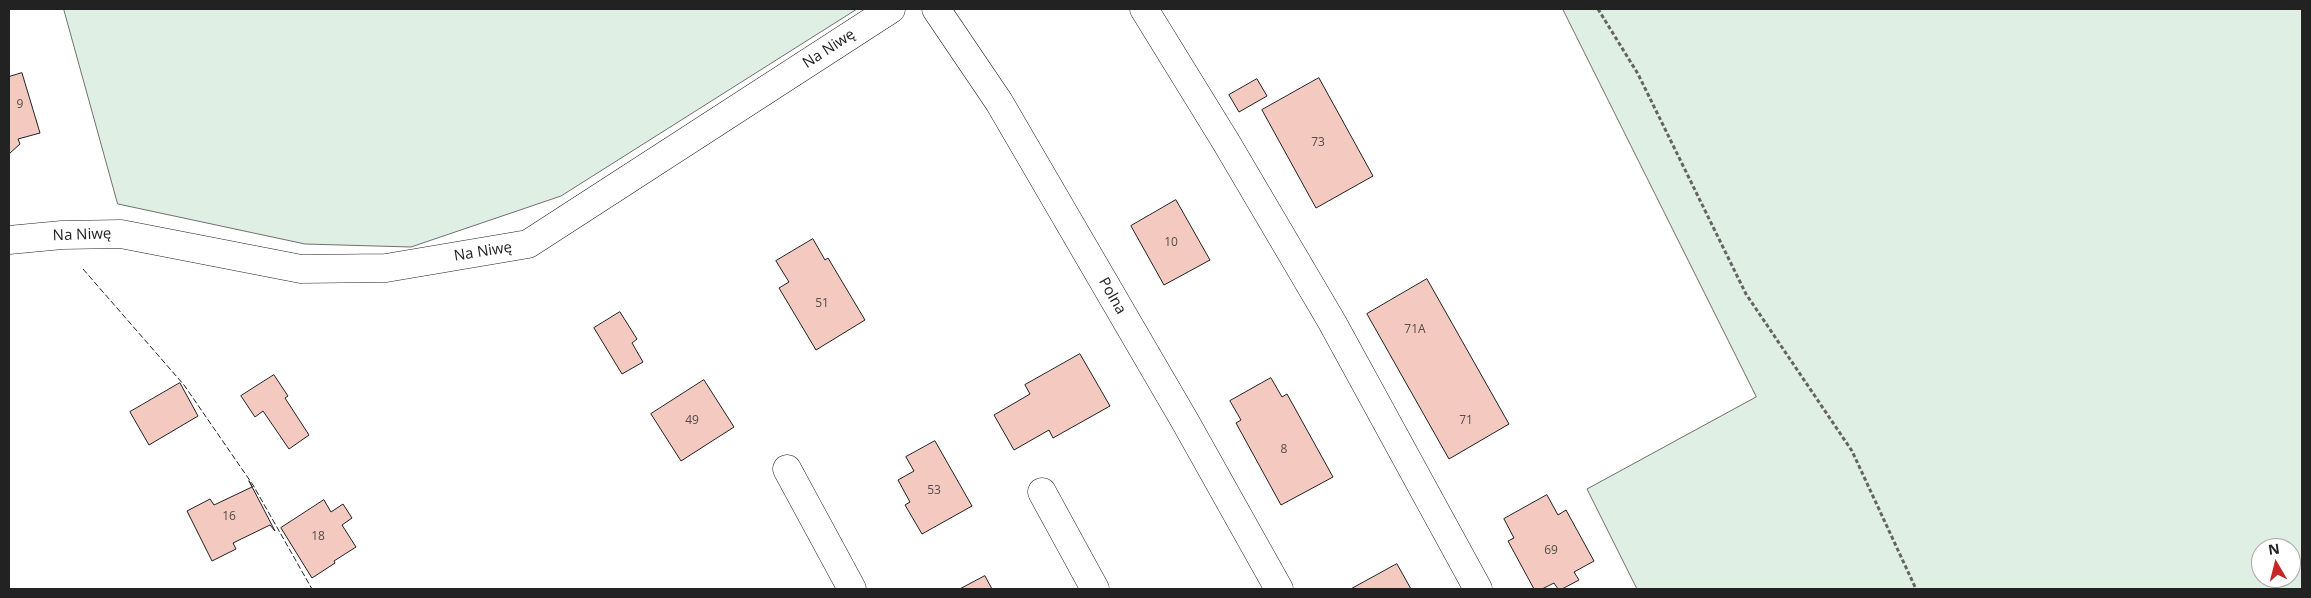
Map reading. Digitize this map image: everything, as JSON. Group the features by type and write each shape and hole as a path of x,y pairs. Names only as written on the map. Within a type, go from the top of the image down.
{"street":[{"name":"Na Niwę","path":"9,240 62,235 121,234 301,269 386,268 528,244 891,9"},
{"name":"Polna","path":"936,9 999,102 1186,423 1279,589"},
{"path":"1144,9 1226,142 1332,322 1478,589"},
{"path":"787,469 852,589"},
{"path":"1042,492 1095,589"}],"path":[{"path":"1598,9 1638,74 1746,294 1852,451 1916,589"}],"green space":[{"path":"64,9 857,9 561,196 411,247 305,244 118,204"},
{"path":"1563,9 2302,9 2302,589 1637,589 1587,489 1756,397"}],"building":[{"path":"22,73 40,133 18,139 20,144 9,154 9,77"},
{"path":"1319,78 1373,176 1316,208 1262,110"},
{"path":"1257,79 1267,96 1239,112 1229,95"},
{"path":"1176,200 1210,260 1164,285 1131,226"},
{"path":"813,239 825,260 828,258 865,320 816,350 779,288 789,282 776,261"},
{"path":"1427,279 1509,424 1449,459 1367,314"},
{"path":"620,312 637,339 632,343 643,362 622,374 594,328"},
{"path":"1080,354 1110,406 1053,438 1049,430 1014,450 994,415 1030,394 1025,385"},
{"path":"274,375 288,396 285,398 309,435 289,449 263,411 255,417 241,396"},
{"path":"1271,378 1282,397 1287,394 1333,477 1281,505 1236,423 1241,420 1230,401"},
{"path":"704,380 734,427 681,461 651,414"},
{"path":"180,383 198,416 149,445 130,412"},
{"path":"935,441 972,506 922,534 905,505 910,502 898,480 914,471 906,457"},
{"path":"249,481 275,531 270,525 233,543 236,549 212,561 187,511 210,499 214,505 252,487"},
{"path":"1547,495 1558,515 1566,510 1594,561 1574,572 1579,580 1562,589 1558,589 1554,583 1542,589 1534,589 1508,541 1514,538 1504,519"},
{"path":"324,500 331,512 343,504 352,518 342,525 356,547 312,578 281,528"},
{"path":"1397,564 1411,589 1351,589"},
{"path":"985,576 992,589 960,589"}],"fence":[{"path":"83,269 184,385 253,485 312,589"}]}
